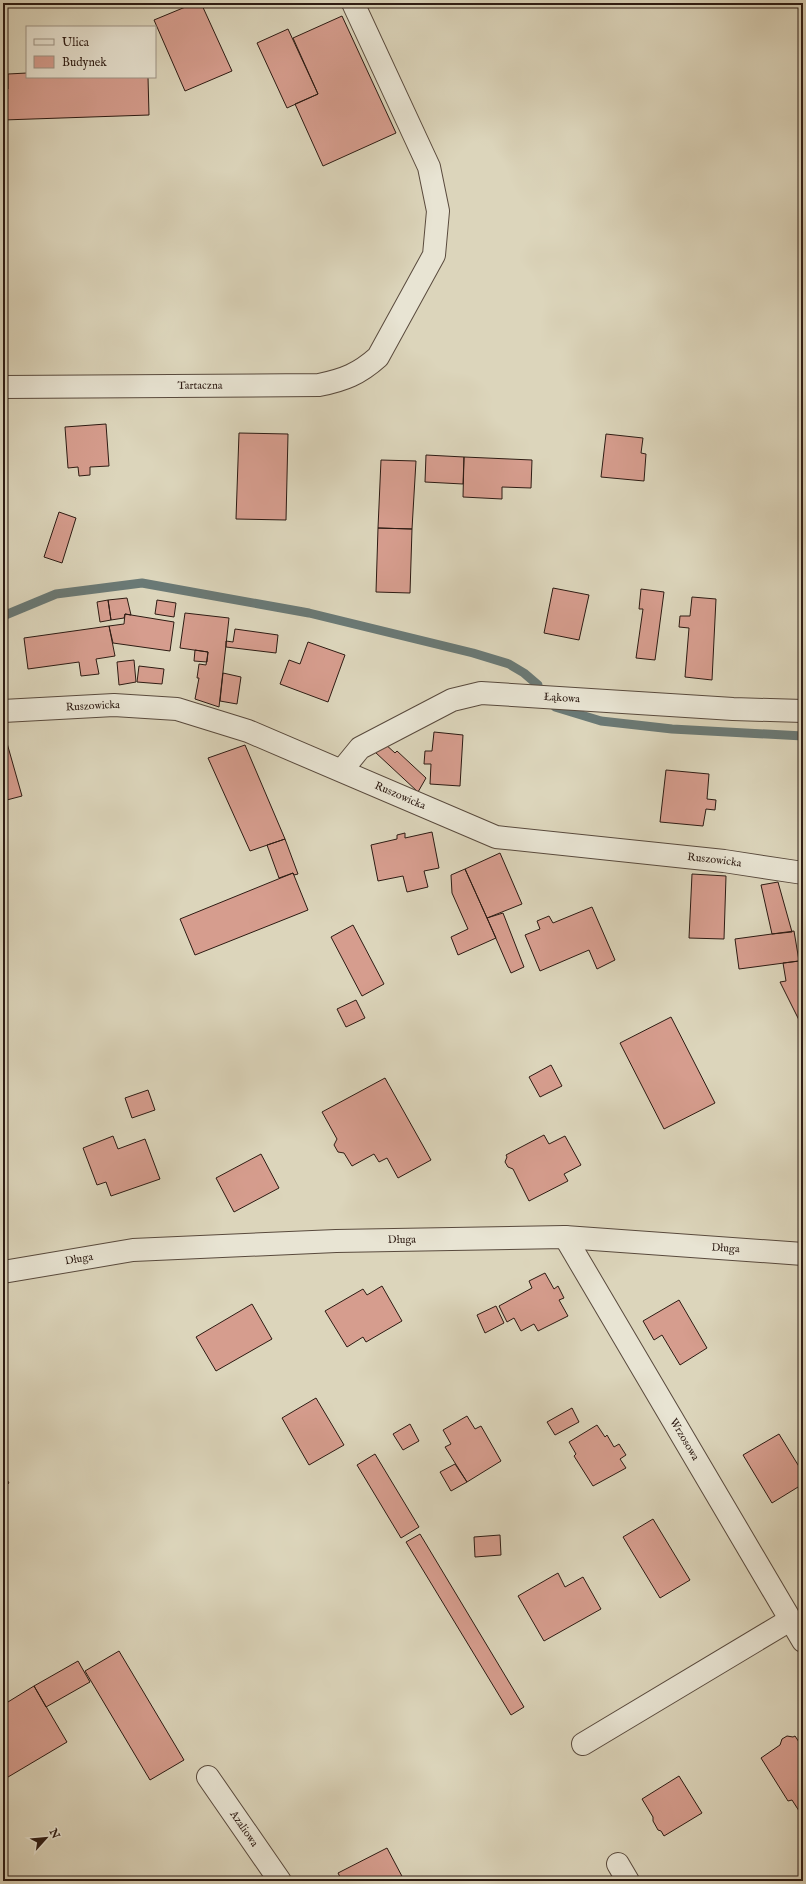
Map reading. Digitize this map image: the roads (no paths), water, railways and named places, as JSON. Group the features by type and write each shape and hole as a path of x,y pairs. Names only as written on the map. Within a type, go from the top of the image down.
{"street":[{"name":"Tartaczna","path":"3,387 319,385 342,381 365,369 378,357 434,255 438,211 429,167 353,3"},
{"name":"Łąkowa","path":"342,770 360,748 452,700 481,693 733,709 803,711"},
{"name":"Ruszowicka","path":"3,711 114,706 177,709 248,731 496,837 724,861 803,873"},
{"name":"Długa","path":"3,1272 133,1250 336,1241 565,1237 803,1254"},
{"name":"Wrzosowa","path":"565,1237 803,1641"},
{"path":"583,1744 790,1620"},
{"name":"Azaliowa","path":"208,1777 280,1881"}],"waterway":[{"path":"3,616 56,594 142,583 309,613 473,653 509,664 524,673 538,685"},
{"path":"555,707 601,721 672,729 803,736"}]}
